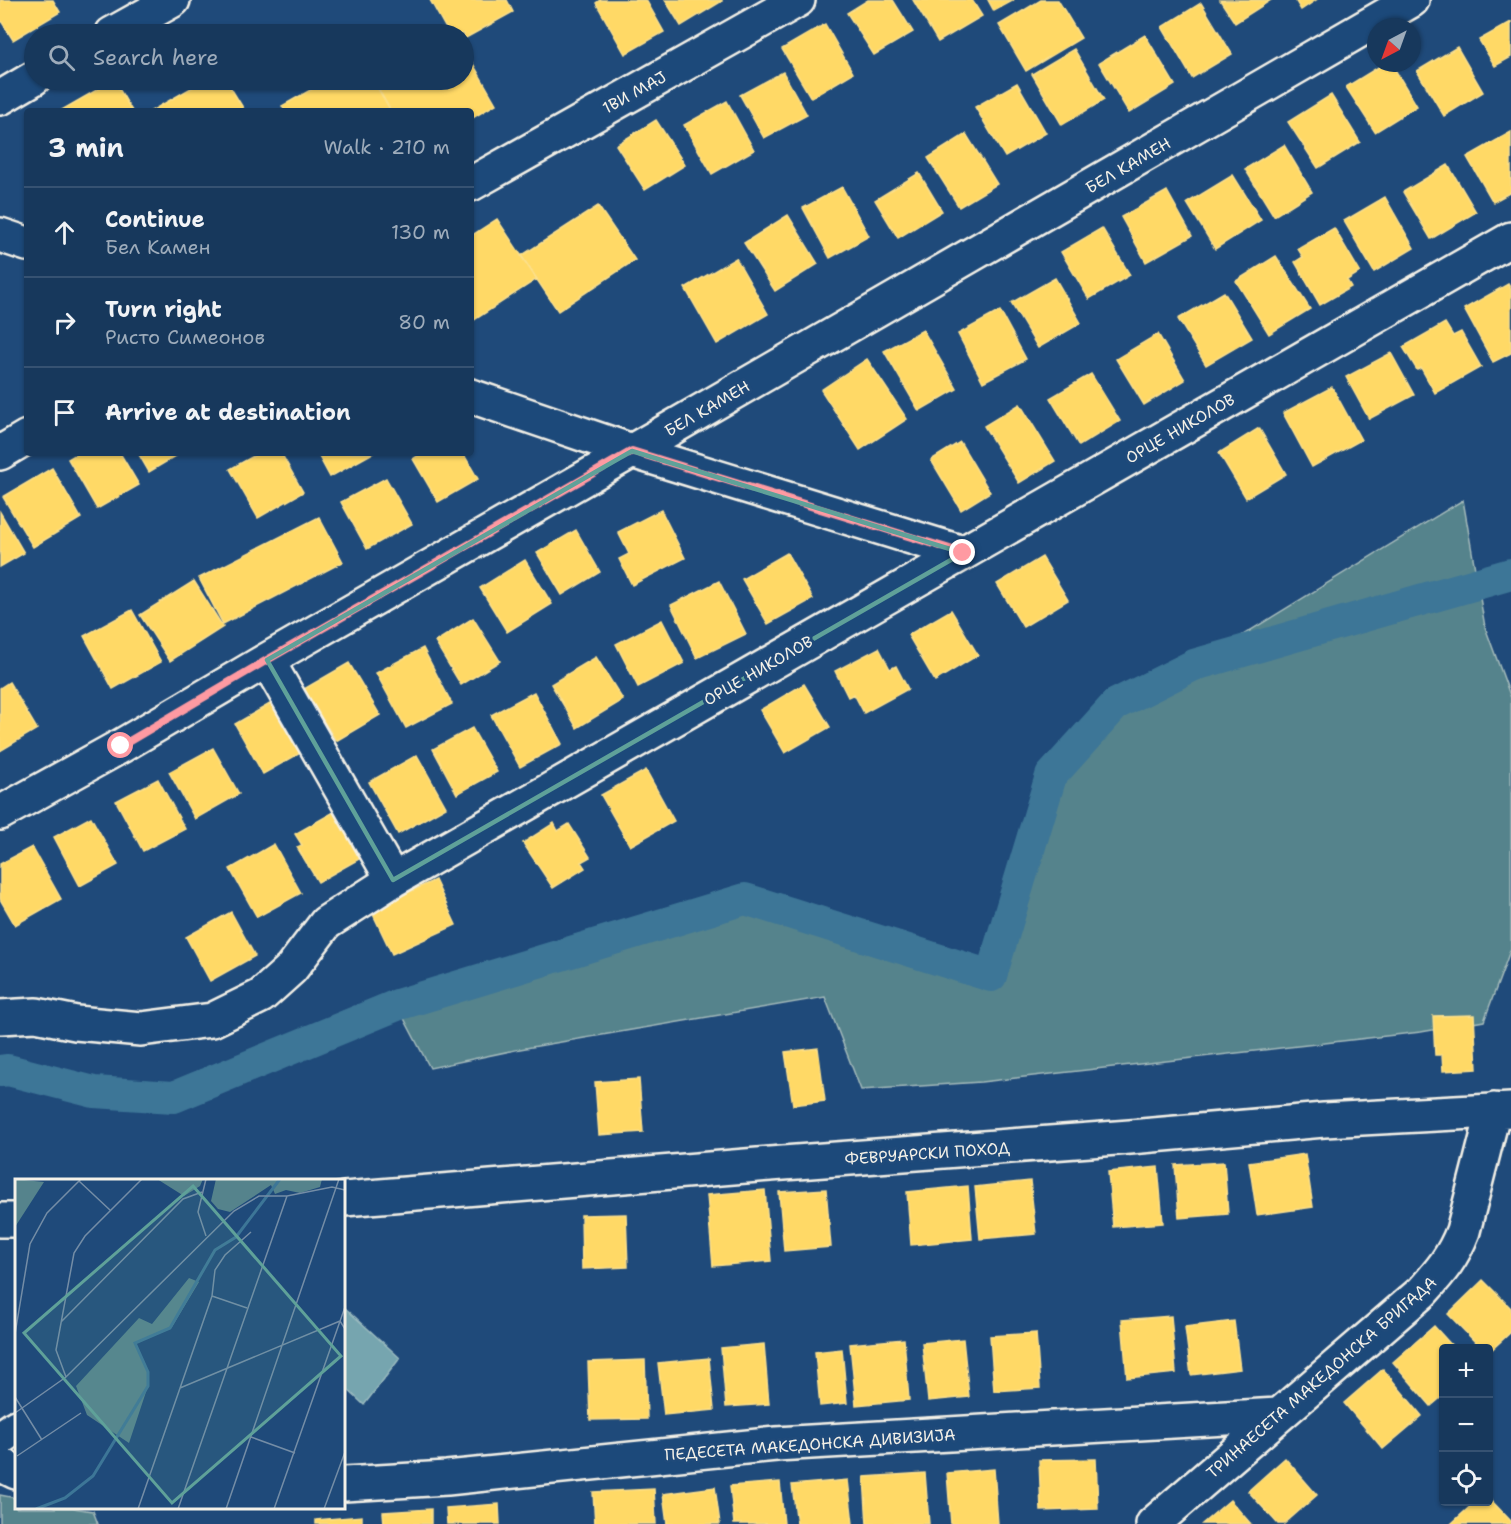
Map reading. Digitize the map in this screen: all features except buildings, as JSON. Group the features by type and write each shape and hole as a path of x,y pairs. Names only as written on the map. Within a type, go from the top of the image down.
{"street":[{"path":"130,24 173,0"},
{"name":"1ВИ МАЈ","path":"474,182 798,0"},
{"name":"БЕЛ КАМЕН","path":"0,813 121,746 1412,0"},
{"path":"0,98 24,84"},
{"path":"0,235 24,243"},
{"name":"ОРЦЕ НИКОЛОВ","path":"0,1017 36,1015 76,1023 141,1029 212,1020 261,996 291,969 326,923 393,880 1511,239"},
{"path":"474,397 632,451 963,553"},
{"path":"0,453 24,439"},
{"path":"267,660 393,880"},
{"name":"ФЕВРУАРСКИ ПОХОД","path":"345,1199 1324,1120 1502,1110"},
{"name":"ТРИНАЕСЕТА МАКЕДОНСКА БРИГАДА","path":"1153,1524 1422,1292 1443,1269 1463,1231 1502,1110"},
{"name":"ПЕДЕСЕТА МАКЕДОНСКА ДИВИЗИЈА","path":"345,1484 447,1478 776,1444 1278,1415"},
{"path":"0,1438 15,1428"},
{"path":"0,1464 15,1472"}],"highlighted area":[{"path":"632,451 963,553 393,880 267,660"}],"green space":[{"path":"1463,500 1485,627 1511,698 1511,948 1484,1021 1421,1032 981,1082 861,1090 825,997 520,1049 430,1068 397,1005 733,896 991,976 1051,776 1116,704 1194,665"},
{"path":"0,1495 15,1498 15,1509 93,1511 98,1524 0,1524"}],"waterway":[{"path":"0,1071 8,1070 94,1092 174,1097 397,1005 745,899 991,976 1051,776 1116,704 1194,665 1511,574"}],"route":[{"path":"121,746 632,451 963,553"}]}
